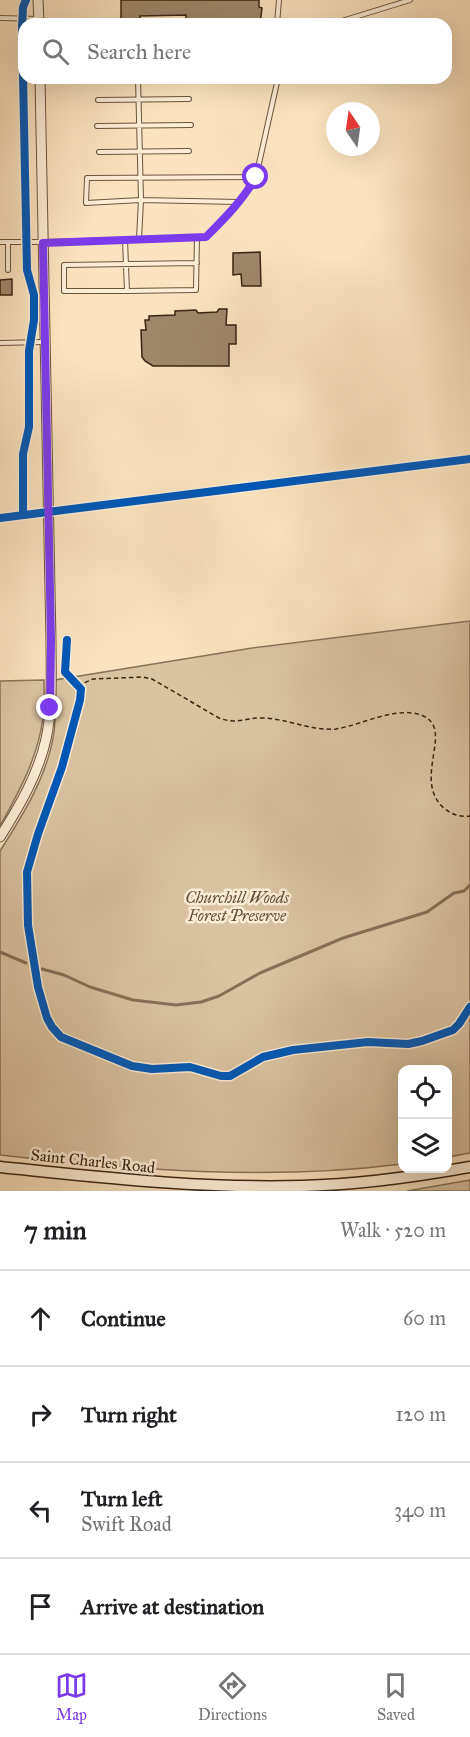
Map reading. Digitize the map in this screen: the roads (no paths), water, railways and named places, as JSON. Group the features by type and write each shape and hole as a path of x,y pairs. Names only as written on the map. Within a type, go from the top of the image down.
{"main road":[{"name":"Saint Charles Road","path":"0,1167 171,1187 364,1183 470,1167"}],"street":[{"path":"38,0 38,18"},
{"path":"0,837 24,797 36,771 46,739 50,708 51,629 40,84"}],"lane":[{"path":"278,18 279,0"},
{"path":"352,18 410,0"},
{"path":"0,18 18,20"},
{"path":"138,84 141,200 139,239"},
{"path":"0,242 43,243 206,237 239,202 256,177 277,84"},
{"path":"98,100 189,99"},
{"path":"97,126 190,125"},
{"path":"99,152 189,151"},
{"path":"239,202 141,200 86,203 87,177 256,177"},
{"path":"197,237 197,263 196,290 64,291 64,265 197,263"},
{"path":"125,240 127,291"},
{"path":"8,242 8,270"},
{"path":"0,343 45,342"}],"waterway":[{"path":"42,969 133,1000 176,1005 201,1002 219,996 260,973 343,938 427,912 454,893 464,891 470,885"},
{"path":"0,952 26,963"}],"park label":[{"name":"Churchill Woods Forest Preserve","path":"237,906"}]}
